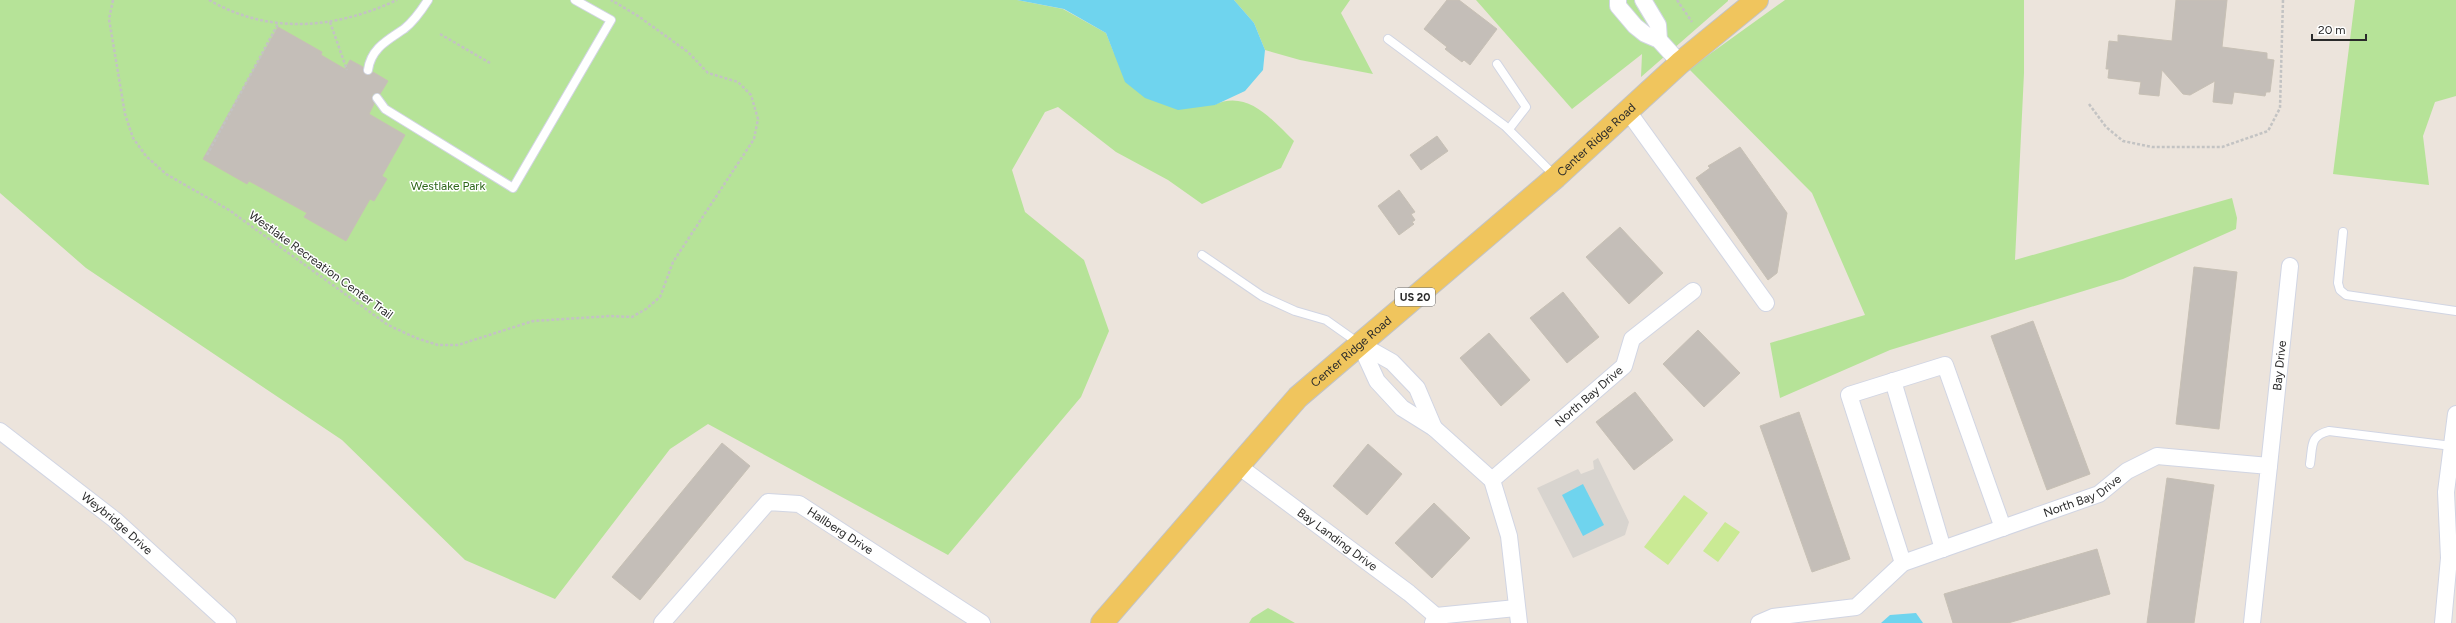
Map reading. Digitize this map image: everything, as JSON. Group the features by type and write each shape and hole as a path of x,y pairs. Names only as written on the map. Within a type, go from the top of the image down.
{"main road":[{"name":"Center Ridge Road","path":"1102,623 1237,464 1298,397 1556,177 1627,110 1680,63 1757,0"}],"street":[{"path":"1618,0 1618,6 1635,26 1645,34 1659,40 1680,63"},
{"path":"1643,0 1658,25 1659,40"},
{"path":"1627,110 1766,303"},
{"name":"Bay Drive","path":"2269,466 2290,266"},
{"name":"North Bay Drive","path":"1492,480 1624,366 1632,339 1693,291"},
{"path":"1360,344 1392,362 1417,388 1434,428"},
{"path":"1360,344 1377,381 1402,408 1434,428 1492,480"},
{"path":"1903,563 1849,395 1945,365 2003,528"},
{"path":"1893,381 1943,549"},
{"path":"2443,623 2452,536 2446,492 2456,414"},
{"name":"Weybridge Drive","path":"0,431 115,520 228,623"},
{"name":"North Bay Drive","path":"1759,623 1773,617 1807,618 1856,607 1903,563 2099,494 2127,471 2157,456 2269,466"},
{"name":"Bay Landing Drive","path":"1237,464 1409,593 1434,620 1517,615 1509,536 1492,480"},
{"path":"2252,623 2269,466"},
{"name":"Hallberg Drive","path":"662,623 768,502 799,504 982,623"}],"lane":[{"path":"368,70 372,55 377,48 419,15 428,0"},
{"path":"378,98 390,112 513,188 611,20 575,0"},
{"path":"1388,39 1508,129 1556,177"},
{"path":"1497,64 1526,107 1508,129"},
{"path":"2343,232 2338,283 2340,290 2346,295 2456,311"},
{"path":"1202,255 1262,296 1295,311 1326,320 1360,344"},
{"path":"2310,464 2314,438 2318,434 2329,431 2452,446"}],"path":[{"name":"Westlake Recreation Center Trail","path":"113,0 110,19 125,114 133,138 146,156 166,174 229,210 388,325 416,338 438,345 458,345 532,321 632,316 646,309 660,297 673,262 754,139 758,119 751,95 738,82 708,73 688,52 638,16 611,0"},
{"path":"209,0 244,16 278,24 330,22 397,0"},
{"path":"1677,0 1692,22"},
{"path":"2089,104 2106,127 2123,141 2152,147 2222,147 2268,131 2280,108 2283,0"},
{"path":"330,22 348,70"},
{"path":"207,155 278,24"},
{"path":"440,34 490,63"}],"green space":[{"name":"Westlake Park","path":"0,0 1017,0 1063,9 1106,33 1114,53 1214,105 1226,101 1238,101 1248,104 1268,116 1294,141 1281,168 1202,204 1168,180 1116,152 1058,107 1045,112 1012,170 1025,212 1084,260 1109,331 1081,397 948,555 708,424 670,449 555,599 465,560 342,440 86,268 0,193"},
{"path":"1234,0 1350,0 1341,13 1373,74 1300,60 1265,50 1254,23"},
{"path":"1476,0 1728,1 1641,77 1642,54 1572,109"},
{"path":"1785,0 2024,0 2024,73 2015,260 2232,198 2237,218 2236,229 2123,279 1890,350 1780,398 1770,343 1865,315 1812,193 1689,69"},
{"path":"2355,0 2456,0 2456,96 2435,102 2423,136 2429,185 2333,174"},
{"path":"1684,495 1708,513 1668,565 1644,547"},
{"path":"1725,522 1740,532 1718,562 1703,551"},
{"path":"1268,608 1295,623 1249,623 1252,618"}],"shaded area":[{"path":"1598,458 1629,522 1625,535 1573,558 1537,488 1578,469 1581,474 1594,469 1593,461"}],"water":[{"path":"1017,0 1234,0 1254,23 1265,50 1263,70 1245,91 1215,105 1178,110 1145,98 1125,82 1106,33 1064,9"},
{"path":"1583,484 1604,525 1583,536 1562,495"},
{"path":"1916,613 1923,623 1881,623 1890,615"}],"building":[{"path":"1447,0 1459,0 1497,29 1470,65 1464,60 1462,62 1450,53 1445,49 1447,47 1424,29"},
{"path":"2176,0 2227,0 2222,47 2267,53 2267,59 2274,60 2270,92 2266,92 2265,96 2234,92 2232,104 2213,102 2215,81 2190,95 2183,94 2162,70 2159,96 2139,94 2141,82 2108,78 2109,69 2106,69 2109,41 2118,42 2118,35 2172,41"},
{"path":"278,27 322,52 321,55 345,69 350,60 363,67 365,74 369,75 373,72 388,81 380,94 376,93 372,95 374,104 369,114 405,135 382,176 387,179 374,201 370,199 346,241 304,217 307,213 249,181 247,184 203,159"},
{"path":"1437,136 1448,151 1421,170 1410,155"},
{"path":"1740,147 1787,213 1777,273 1768,280 1696,178 1710,168 1708,166"},
{"path":"1399,190 1415,212 1411,214 1415,220 1412,222 1414,224 1399,235 1378,206"},
{"path":"1620,227 1663,273 1629,304 1586,257"},
{"path":"2194,267 2237,272 2219,429 2176,424"},
{"path":"1563,292 1599,337 1567,363 1530,318"},
{"path":"2033,321 2090,474 2047,490 1991,336"},
{"path":"1698,330 1740,373 1704,407 1663,364"},
{"path":"1489,333 1530,380 1501,406 1460,358"},
{"path":"1635,392 1673,440 1634,470 1596,422"},
{"path":"1799,412 1850,559 1812,572 1760,426"},
{"path":"722,443 750,466 640,600 612,577"},
{"path":"1368,444 1402,474 1367,515 1333,486"},
{"path":"2167,478 2214,485 2194,623 2147,623"},
{"path":"1434,503 1470,538 1432,578 1395,543"},
{"path":"2097,549 2110,594 2008,623 1953,623 1944,594"}]}
